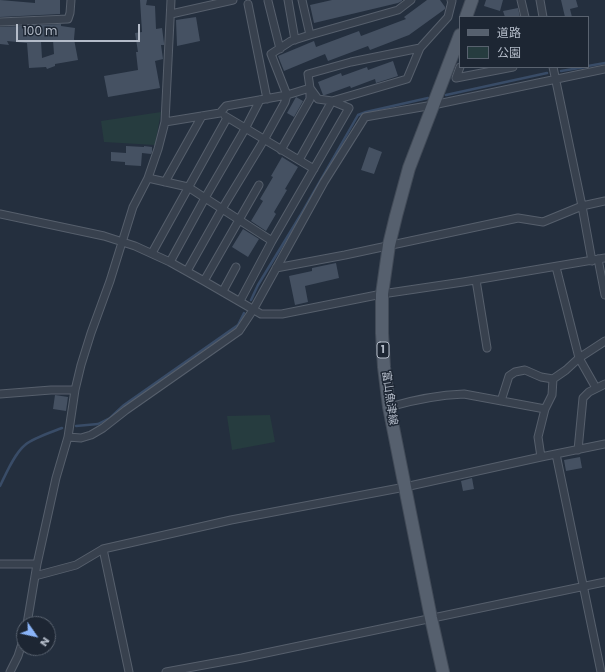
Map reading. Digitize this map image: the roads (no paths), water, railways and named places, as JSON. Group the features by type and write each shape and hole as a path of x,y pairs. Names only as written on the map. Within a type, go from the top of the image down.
{"main road":[{"path":"466,16 472,0"},
{"name":"富山魚津線","path":"443,672 389,407 382,340 382,294 389,245 409,168 459,38"}],"street":[{"path":"0,22 68,18 71,0"},
{"path":"28,616 37,564 56,478 68,437 75,390 81,365 110,281 133,207 148,178 165,122 171,0"},
{"path":"171,14 233,0"},
{"path":"288,0 295,40"},
{"path":"302,0 310,35"},
{"path":"187,271 285,102 287,95 271,54 291,41 398,10 411,0"},
{"path":"299,160 332,101 407,79 420,48 448,17 452,2 451,0"},
{"path":"521,0 525,16"},
{"path":"540,0 542,16"},
{"path":"268,1 280,49"},
{"path":"170,262 205,198 264,99 248,4"},
{"path":"281,150 310,99 308,74 351,62 420,48"},
{"path":"456,78 460,68"},
{"path":"443,78 456,78 508,68"},
{"path":"553,68 582,206 599,259 605,295"},
{"path":"68,437 80,438 91,436 239,331 253,310 324,182 365,117 433,105 555,78 605,69"},
{"path":"165,122 220,113 226,106 287,95 310,88"},
{"path":"240,301 272,241 349,108 332,101 318,99 310,88"},
{"path":"220,113 314,169"},
{"path":"165,182 202,116"},
{"path":"152,254 227,118"},
{"path":"148,178 188,187 272,241"},
{"path":"204,281 259,185"},
{"path":"276,268 345,255 518,218 543,222 582,206 605,201"},
{"path":"0,214 104,236 135,246 187,271 261,314 282,314 382,294 599,259"},
{"path":"222,291 236,267"},
{"path":"556,267 579,358 596,388"},
{"path":"476,280 487,348"},
{"path":"501,401 510,376 515,372 525,370 541,377 553,379 579,358 605,341"},
{"path":"541,457 538,438 545,409 552,395 553,379"},
{"path":"578,450 583,398 589,392 605,384"},
{"path":"0,394 51,390 75,390"},
{"path":"389,407 410,401 453,394 464,394 545,409"},
{"path":"35,576 76,565 104,549 231,520 405,487 605,444"},
{"path":"556,454 601,672"},
{"path":"104,549 129,672"},
{"path":"0,564 37,564"},
{"path":"166,672 242,658 605,582"},
{"path":"10,672 18,656"}],"waterway":[{"path":"589,66 605,63"},
{"path":"561,71 579,68"},
{"path":"446,95 547,73"},
{"path":"251,300 258,285 300,216 358,115 428,98"},
{"path":"76,426 98,424 110,418 124,405 238,325 244,313"},
{"path":"0,486 14,459 28,442 62,428"}]}
